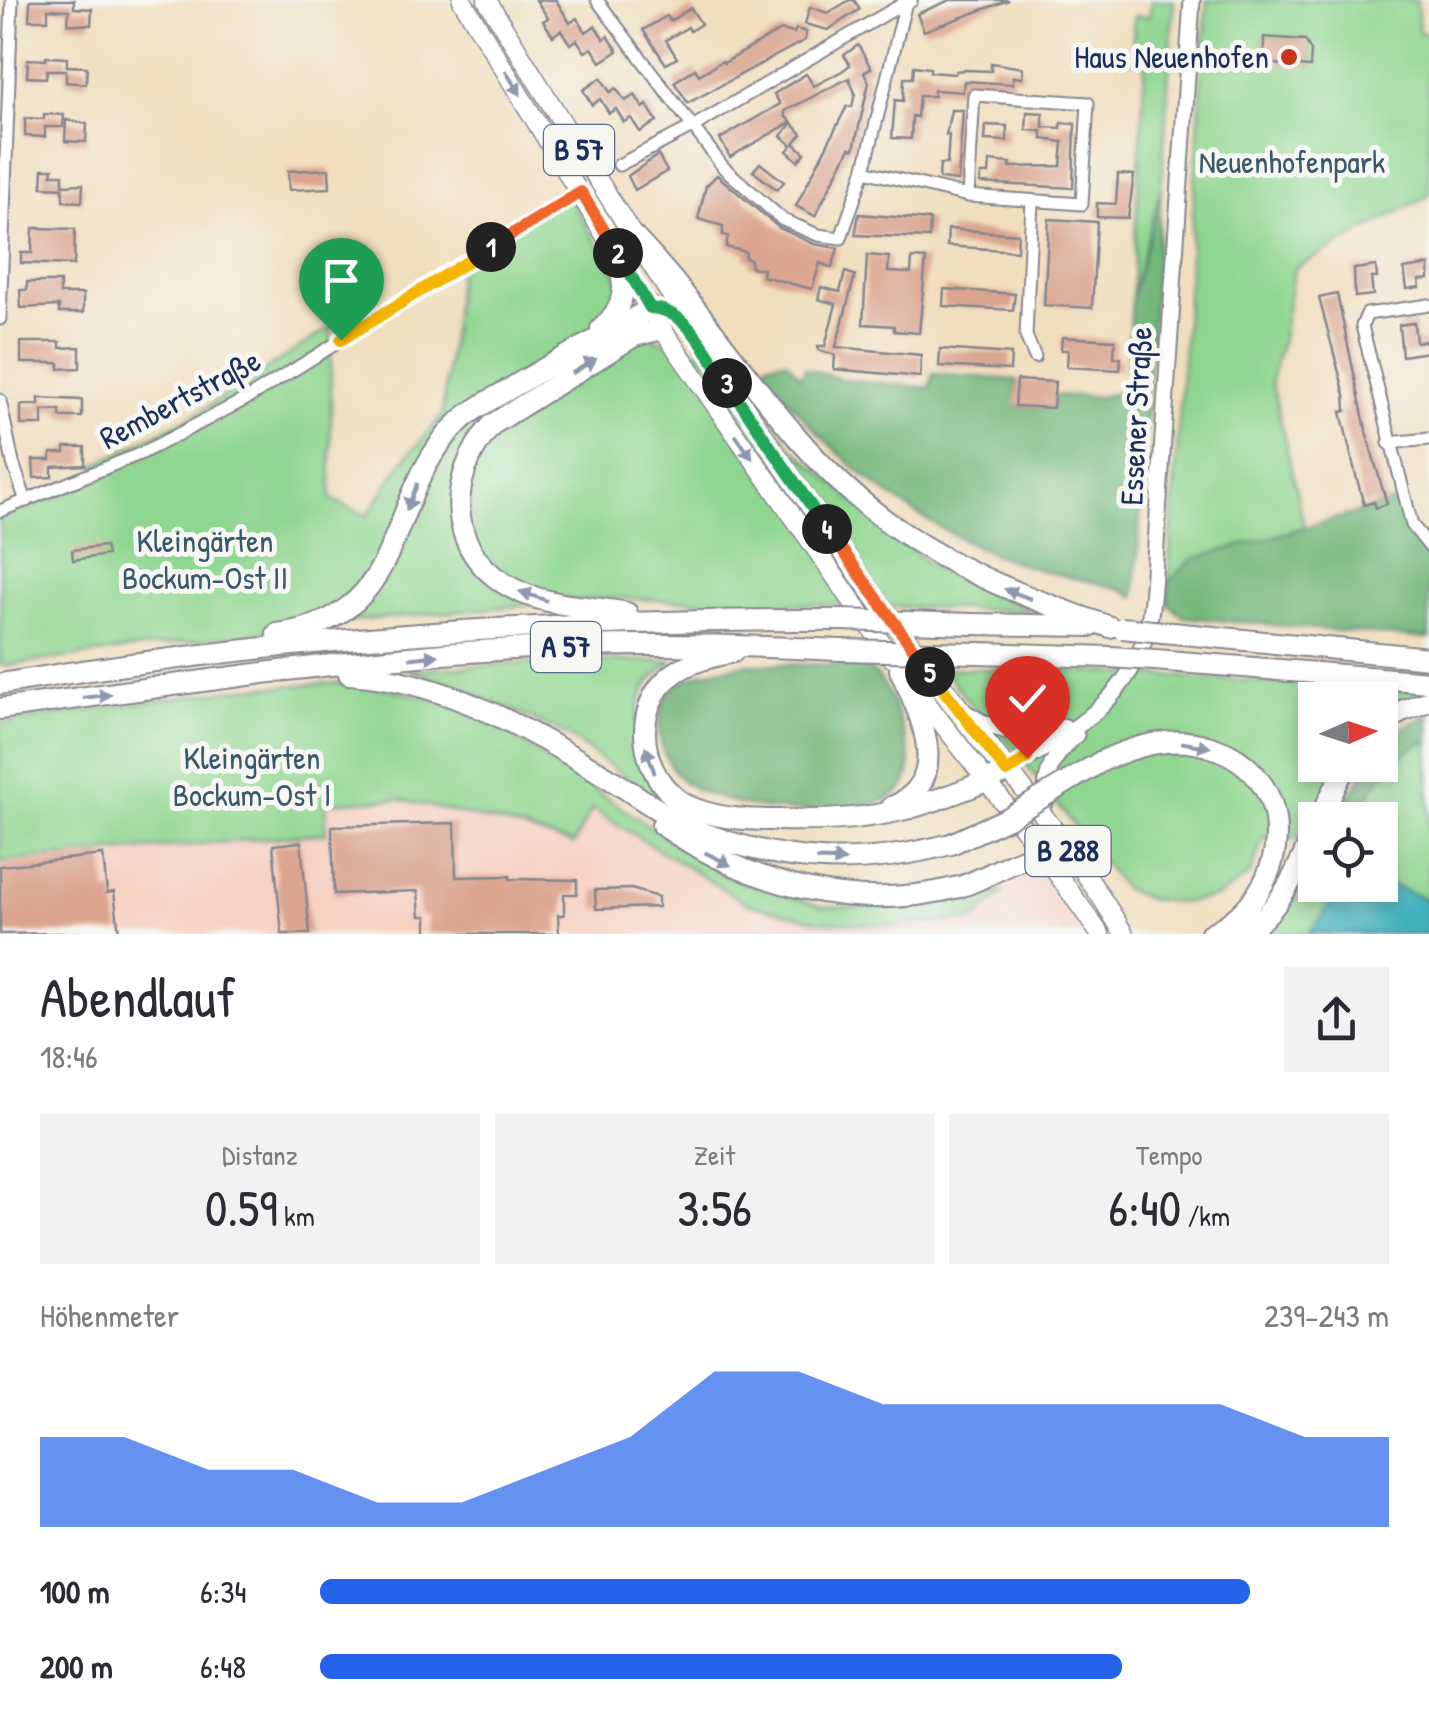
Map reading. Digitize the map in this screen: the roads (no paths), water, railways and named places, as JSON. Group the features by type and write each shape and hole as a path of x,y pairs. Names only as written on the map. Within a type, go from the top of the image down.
{"highway":[{"path":"634,237 667,271 797,438 868,508 969,574 1116,627"},
{"path":"589,341 616,316 623,299 625,278 615,249"},
{"path":"182,656 226,641 291,632 340,616 366,592 383,566 422,471 464,417 650,308"},
{"path":"662,329 634,336 493,424 474,444 459,495 460,520 469,547 490,574 517,590 565,606 664,620"},
{"name":"A 57","path":"0,684 182,656 464,629 664,620 1116,627 1429,658"},
{"name":"A 57","path":"0,709 292,670 483,651 592,646 708,644 1110,657 1429,682"},
{"path":"840,650 731,652 695,662 672,674 656,695 646,718 644,744 652,772 667,792 691,808 722,817 840,821 910,810 944,800 1007,772"},
{"path":"292,670 383,676 440,690 498,715 688,826 751,849 794,858 906,856 950,844 1008,818 1102,761 1132,748 1182,742 1208,746 1235,758 1255,777 1270,804 1277,832 1275,859 1265,886 1244,913 1210,934"},
{"path":"840,821 907,801 924,779 928,757 926,733 900,670"},
{"path":"1398,714 1429,701"},
{"path":"550,746 695,848 737,869 809,891 878,897 932,893 993,876 1034,854 1044,855"},
{"path":"1244,934 1258,925 1280,900 1298,870"}],"main road":[{"name":"B 57","path":"462,0 650,308"},
{"name":"B 57","path":"486,0 664,287"},
{"name":"Essener Straße","path":"1007,772 1088,720 1110,700 1147,632 1152,605 1192,0"},
{"name":"B 288","path":"664,287 837,544 954,705 1055,832 1124,934"},
{"path":"650,308 662,308 684,321"},
{"name":"B 288","path":"650,308 900,670 1044,855 1100,934"},
{"path":"954,705 984,725 1019,735 1039,734 1088,720"},
{"path":"1055,832 1046,802 1045,778 1051,761 1088,720"}],"street":[{"path":"0,319 12,0"},
{"path":"597,0 724,168 783,220 818,235 841,238 864,172 908,0"},
{"path":"619,165 694,126 908,0"},
{"path":"864,172 968,196 1082,204 1088,103 974,95 968,196"},
{"name":"Rembertstraße","path":"0,511 142,453 248,398 581,192"},
{"path":"1032,201 1026,336 1035,357"},
{"path":"1429,306 1367,314 1362,326 1412,525 1429,546"},
{"path":"0,400 13,464 26,501"},
{"path":"1389,443 1429,439"}],"water":[{"path":"1398,888 1429,900 1429,934 1307,934 1332,902 1398,902"}],"place":[{"name":"Haus Neuenhofen","path":"1289,57"}],"park label":[{"name":"Neuenhofenpark","path":"1292,162"},
{"name":"Kleingärten Bockum-Ost II","path":"205,560"},
{"name":"Kleingärten Bockum-Ost I","path":"252,776"}]}
